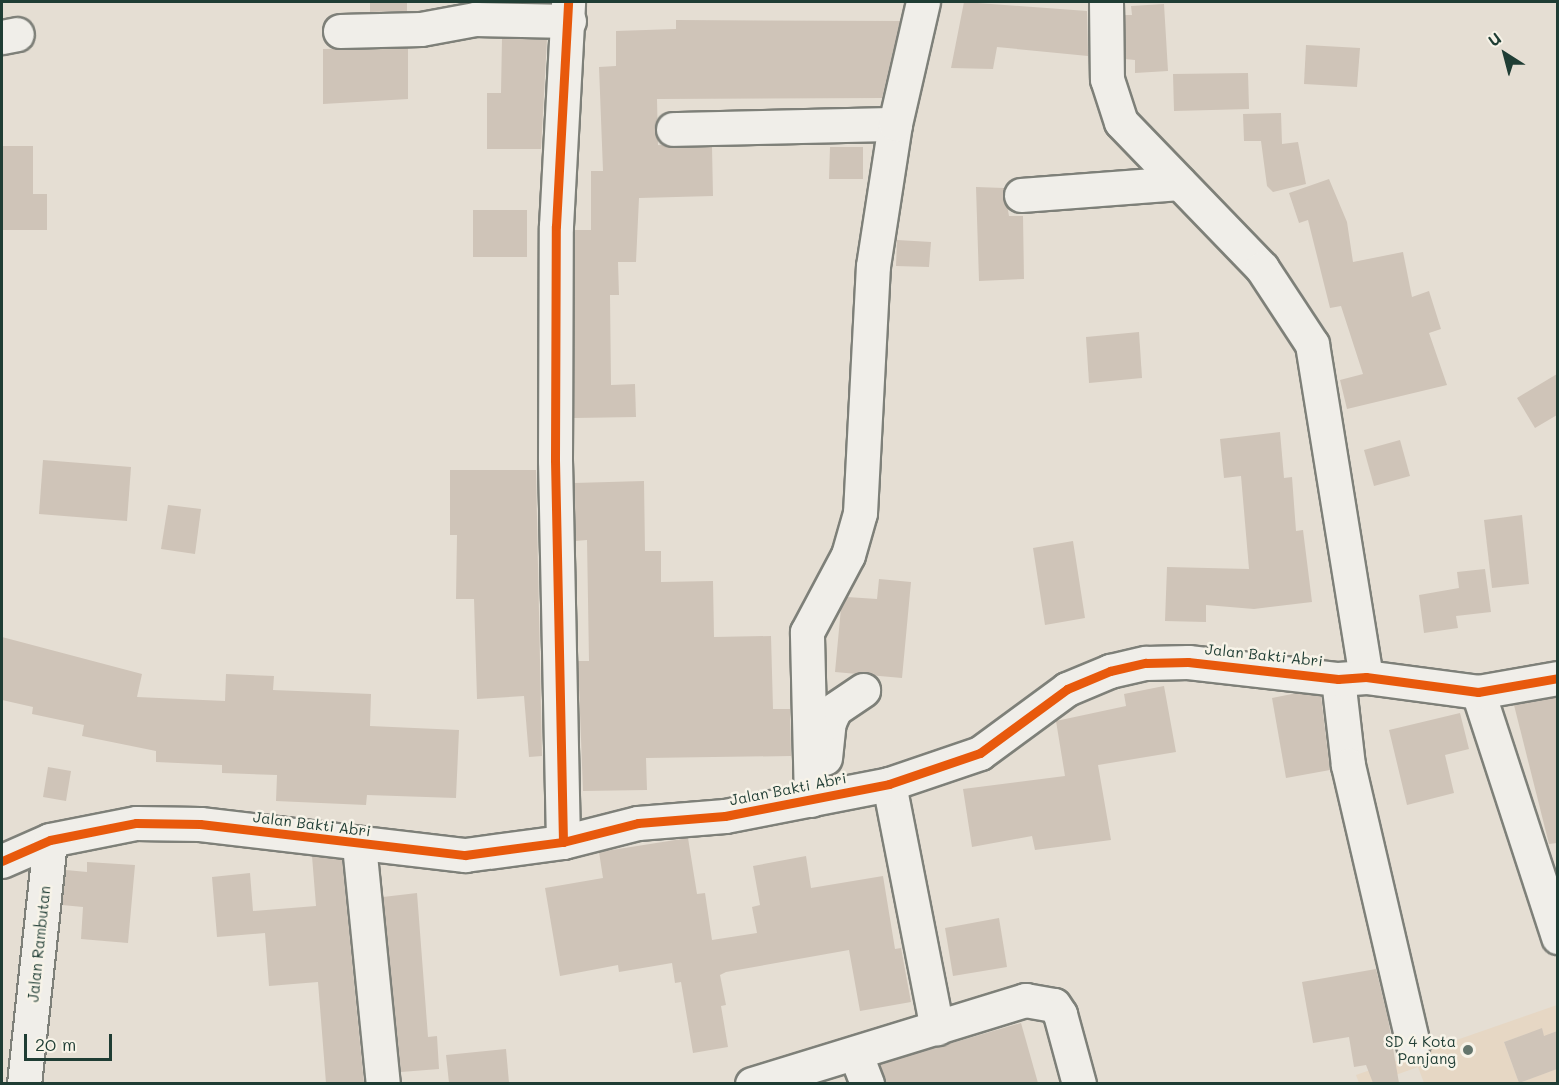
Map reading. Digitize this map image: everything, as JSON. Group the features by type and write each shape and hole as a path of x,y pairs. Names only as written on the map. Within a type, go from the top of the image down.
{"street":[{"path":"817,799 807,632 848,555 860,513 873,266 895,124 922,2"},
{"path":"1106,2 1107,79 1121,122 1262,268 1312,344 1352,678 1348,765 1413,1044"},
{"path":"340,31 421,29 475,19 568,11 556,226 555,448 564,842"},
{"path":"673,129 895,124"},
{"path":"1021,195 1180,183"},
{"name":"Jalan Bakti Abri","path":"2,861 50,840 136,823 200,824 359,845 465,855 564,842 638,824 725,816 889,784 980,753 1067,689 1110,671 1188,662 1478,692 1557,678"},
{"path":"817,799 829,722 841,702 863,690"},
{"path":"1478,692 1557,937"},
{"path":"889,784 938,1029"},
{"name":"Jalan Rambutan","path":"24,1083 50,840"},
{"path":"359,845 383,1083"},
{"path":"752,1083 861,1069 938,1029 1025,1000 1041,1000 1060,1014 1079,1083"}],"shaded area":[{"name":"SD 4 Kota Panjang","path":"1557,1005 1557,1031 1549,1034 1557,1058 1557,1083 1519,1083 1424,1083 1418,1067 1373,1083 1359,1083 1356,1075","holes":["1541,1029 1556,1069 1519,1083 1504,1042"]}],"building":[{"path":"370,2 407,2 407,11 370,12"},
{"path":"964,2 1087,11 1088,56 997,47 993,69 951,68"},
{"path":"1164,4 1168,71 1135,73 1135,60 1125,59 1125,15 1132,15 1131,6"},
{"path":"676,20 900,21 882,98 657,99 658,145 712,147 713,196 639,198 636,262 618,262 619,295 610,295 611,385 635,384 636,417 574,418 575,230 591,230 591,171 603,171 599,67 616,66 616,31 676,29"},
{"path":"502,38 547,39 541,149 487,149 487,93 501,93"},
{"path":"1306,45 1360,48 1357,87 1304,84"},
{"path":"408,48 408,99 323,104 323,49"},
{"path":"1248,73 1249,109 1174,111 1173,74"},
{"path":"1281,113 1282,144 1298,142 1306,184 1273,192 1267,186 1261,141 1244,141 1243,114"},
{"path":"2,146 33,146 33,194 47,194 47,230 2,230"},
{"path":"830,147 863,147 863,179 829,179"},
{"path":"1329,179 1347,222 1353,262 1403,252 1412,297 1429,291 1441,329 1429,333 1447,385 1347,409 1340,380 1363,374 1341,306 1330,308 1308,220 1299,223 1289,193"},
{"path":"976,187 1004,188 1009,216 1023,216 1024,279 979,281"},
{"path":"473,210 527,210 527,257 473,257"},
{"path":"897,240 931,242 929,267 896,266"},
{"path":"1139,332 1142,378 1089,383 1086,337"},
{"path":"1557,374 1557,415 1535,428 1517,398"},
{"path":"1280,432 1284,478 1292,477 1296,531 1303,530 1312,602 1254,609 1206,605 1206,622 1165,621 1167,567 1249,569 1241,476 1224,478 1220,439"},
{"path":"1400,440 1410,476 1374,486 1364,450"},
{"path":"43,460 131,467 127,521 39,514"},
{"path":"450,470 536,470 542,756 529,757 524,696 477,699 474,599 456,599 457,535 450,535"},
{"path":"644,481 645,551 661,551 661,582 713,581 714,637 771,636 773,709 790,709 791,756 646,758 647,790 583,791 578,661 589,661 587,540 575,541 574,483"},
{"path":"168,505 201,509 195,554 161,549"},
{"path":"1522,515 1529,584 1492,588 1484,520"},
{"path":"1073,541 1085,618 1045,625 1033,548"},
{"path":"1485,569 1491,612 1456,616 1458,628 1424,633 1419,595 1459,588 1457,572"},
{"path":"879,579 911,582 902,678 835,672 841,608 847,597 877,599"},
{"path":"2,637 142,674 137,697 225,701 226,674 274,676 273,690 371,694 370,726 459,730 456,798 367,795 366,805 276,801 277,775 222,773 222,765 156,762 156,751 82,736 84,725 32,714 33,707 2,700"},
{"path":"1164,686 1176,752 1098,765 1111,840 1035,850 1032,836 972,847 963,789 1065,776 1056,721 1126,706 1124,694"},
{"path":"1297,693 1321,696 1330,770 1286,778 1272,698"},
{"path":"1557,697 1557,843 1549,844 1514,705"},
{"path":"1460,713 1469,749 1445,755 1454,793 1407,805 1389,730"},
{"path":"48,767 71,771 66,801 43,797"},
{"path":"688,838 697,894 705,893 712,940 757,933 752,907 760,905 753,866 806,856 811,888 883,876 895,949 901,948 911,1002 860,1011 849,950 726,972 720,975 726,1005 721,1006 728,1047 693,1053 681,982 675,983 672,963 619,972 618,965 560,976 545,888 603,878 599,852"},
{"path":"312,856 342,859 364,1083 326,1083 318,982 269,986 265,933 217,937 212,877 250,873 253,911 316,906"},
{"path":"87,862 135,865 128,943 81,939 83,907 62,905 66,870 87,872"},
{"path":"417,893 428,1037 437,1036 439,1069 401,1072 383,897"},
{"path":"999,918 1007,967 953,976 945,928"},
{"path":"1376,969 1388,1019 1399,1083 1373,1083 1366,1065 1354,1067 1349,1037 1313,1043 1302,982"},
{"path":"1021,1023 1038,1083 886,1083 880,1064"},
{"path":"1542,1028 1544,1036 1557,1031 1557,1069 1519,1083 1504,1042"},
{"path":"506,1049 509,1083 449,1083 446,1055"}],"cycle path":[{"path":"563,842 555,460 556,226 568,2"},
{"path":"2,861 50,840 136,823 200,824 465,855 563,842 638,823 725,816 889,784 980,753 1067,689 1110,671 1146,663 1188,662 1338,679 1366,677 1478,692 1558,678"}],"place":[{"name":"SD 4 Kota Panjang","path":"1468,1050"}]}
